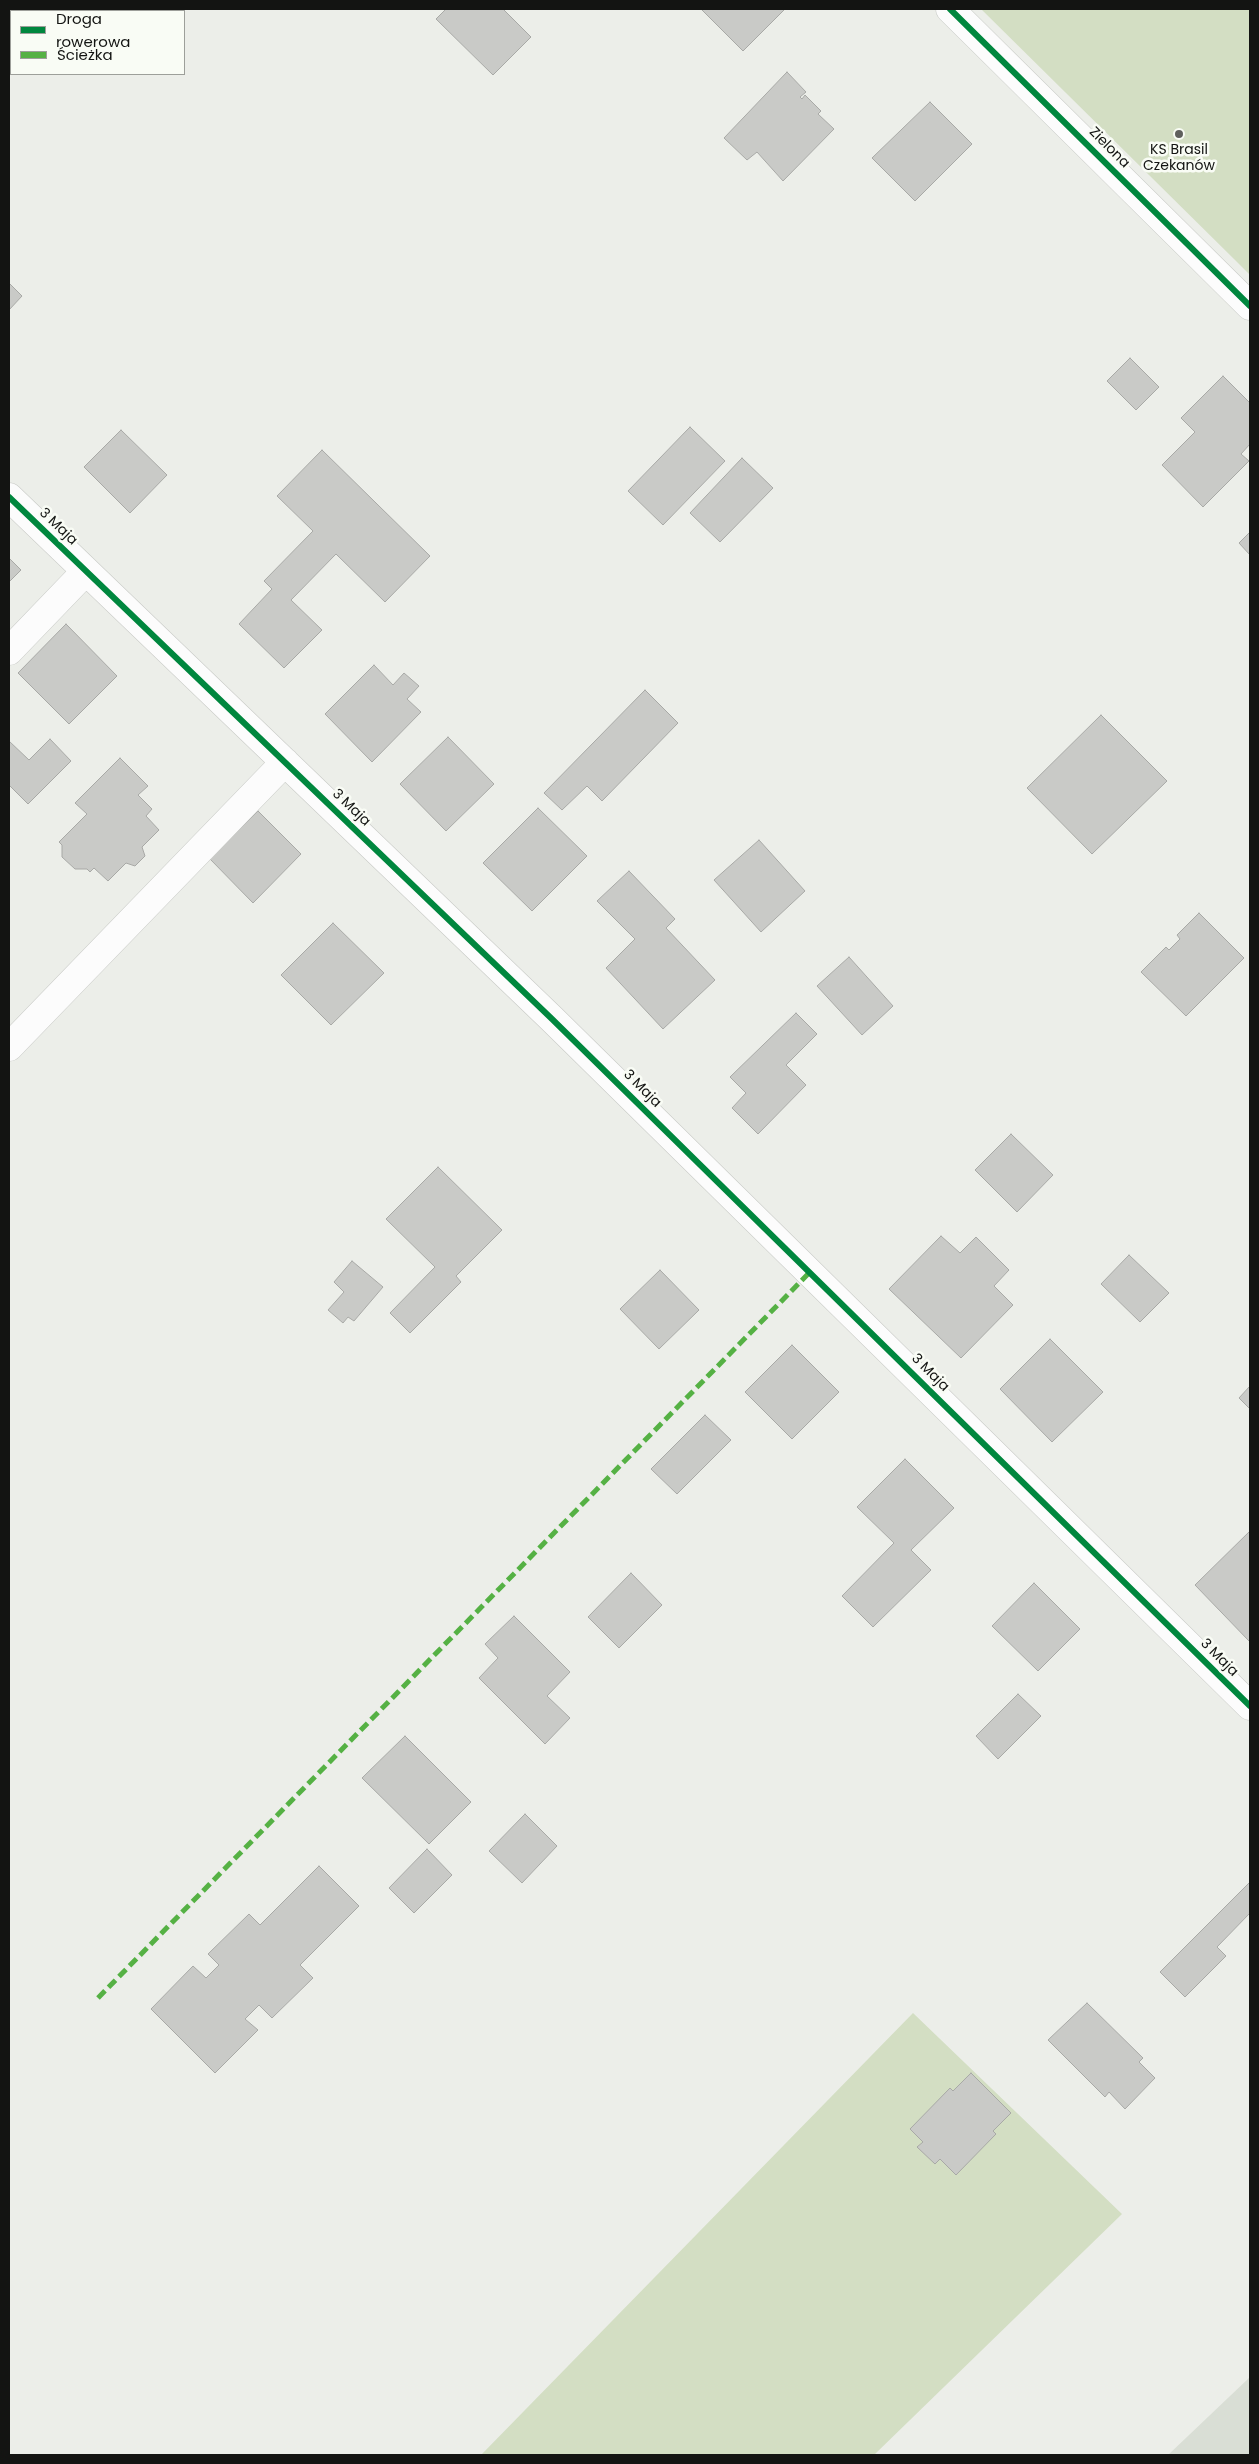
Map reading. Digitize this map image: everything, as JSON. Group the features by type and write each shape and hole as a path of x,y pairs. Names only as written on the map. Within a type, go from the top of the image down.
{"street":[{"name":"Zielona","path":"950,9 1250,306"},
{"name":"3 Maja","path":"9,498 552,1018 1250,1706"},
{"path":"9,651 86,572"},
{"path":"9,1047 285,762"}],"shaded area":[{"path":"1250,2377 1250,2455 1168,2455"}],"green space":[{"name":"KS Brasil Czekanów","path":"981,9 1250,9 1250,275 1234,259"},
{"path":"913,2013 1122,2214 874,2455 481,2455"}],"building":[{"path":"446,9 503,9 531,37 493,75 436,19"},
{"path":"701,9 785,9 743,51"},
{"path":"787,72 806,92 800,97 802,99 805,95 821,111 818,114 834,129 783,181 757,152 747,160 724,138"},
{"path":"930,102 972,144 915,201 872,158"},
{"path":"9,283 22,296 9,310"},
{"path":"1130,358 1159,387 1136,410 1107,381"},
{"path":"1223,376 1250,403 1250,444 1241,454 1249,461 1203,507 1162,465 1195,432 1181,418"},
{"path":"690,427 725,461 663,525 628,491"},
{"path":"121,430 167,475 130,513 84,467"},
{"path":"322,450 430,556 385,602 336,554 291,600 322,630 284,668 239,624 272,589 264,581 313,531 277,496"},
{"path":"742,458 773,488 720,542 690,513"},
{"path":"1250,532 1250,555 1239,543"},
{"path":"9,558 21,570 9,582"},
{"path":"66,624 117,676 69,724 18,673"},
{"path":"374,665 393,685 404,673 419,686 407,699 421,712 372,762 325,714"},
{"path":"645,690 678,723 602,801 587,786 562,810 544,793"},
{"path":"1101,715 1167,781 1092,854 1027,788"},
{"path":"448,737 494,784 446,831 400,784"},
{"path":"50,739 71,761 28,804 9,785 9,741 29,760"},
{"path":"120,758 148,786 138,795 152,809 146,816 159,830 142,847 145,856 135,866 126,863 108,881 94,868 90,872 87,869 75,869 62,857 62,845 59,842 87,814 75,803"},
{"path":"538,808 587,856 532,911 483,863"},
{"path":"258,811 301,854 253,903 210,859"},
{"path":"759,840 805,891 761,932 714,880"},
{"path":"629,871 675,919 666,928 715,980 663,1029 606,968 635,939 597,901"},
{"path":"1199,913 1244,958 1186,1016 1141,972 1166,947 1169,950 1180,939 1177,935"},
{"path":"333,923 384,973 331,1025 281,975"},
{"path":"849,957 893,1006 862,1035 817,986"},
{"path":"796,1013 817,1034 786,1065 806,1085 758,1134 732,1108 746,1093 730,1077"},
{"path":"1011,1134 1053,1175 1017,1212 975,1170"},
{"path":"438,1167 502,1230 456,1276 461,1282 410,1333 390,1313 435,1267 386,1219"},
{"path":"941,1236 960,1253 976,1237 1009,1270 994,1286 1013,1305 961,1358 889,1289"},
{"path":"1129,1255 1169,1293 1140,1322 1101,1284"},
{"path":"352,1261 383,1287 354,1321 348,1317 343,1323 328,1310 344,1292 334,1282"},
{"path":"660,1270 699,1310 659,1349 620,1309"},
{"path":"1050,1339 1103,1392 1052,1442 1000,1389"},
{"path":"792,1345 839,1392 792,1439 745,1392"},
{"path":"1250,1386 1250,1409 1239,1398"},
{"path":"705,1415 731,1440 677,1494 651,1469"},
{"path":"905,1459 954,1508 911,1550 931,1570 873,1627 842,1596 894,1543 857,1507"},
{"path":"1250,1531 1250,1639 1249,1641 1195,1585"},
{"path":"631,1573 662,1605 619,1648 588,1617"},
{"path":"1034,1583 1080,1629 1038,1671 992,1626"},
{"path":"514,1616 570,1672 547,1696 570,1718 545,1744 479,1678 498,1658 485,1644"},
{"path":"1018,1694 1041,1716 998,1759 976,1736"},
{"path":"405,1736 471,1802 429,1844 362,1778"},
{"path":"525,1814 557,1846 522,1883 489,1851"},
{"path":"427,1849 452,1875 414,1913 389,1888"},
{"path":"319,1866 359,1906 300,1965 313,1978 272,2018 259,2005 245,2019 258,2030 215,2073 151,2009 193,1966 206,1978 219,1965 208,1954 249,1914 260,1925"},
{"path":"1250,1882 1250,1913 1217,1947 1226,1956 1185,1997 1160,1972"},
{"path":"1087,2003 1143,2058 1139,2062 1155,2078 1125,2109 1109,2092 1105,2097 1048,2040"},
{"path":"971,2073 1011,2113 993,2131 996,2134 956,2175 940,2159 935,2164 917,2147 923,2142 910,2129 950,2088 953,2091"}],"marked path":[{"path":"98,1998 810,1272"}],"cycle path":[{"path":"950,9 1250,306"},
{"path":"9,497 552,1019 1250,1706"}],"place":[{"name":"KS Brasil Czekanów","path":"1179,134"}]}
